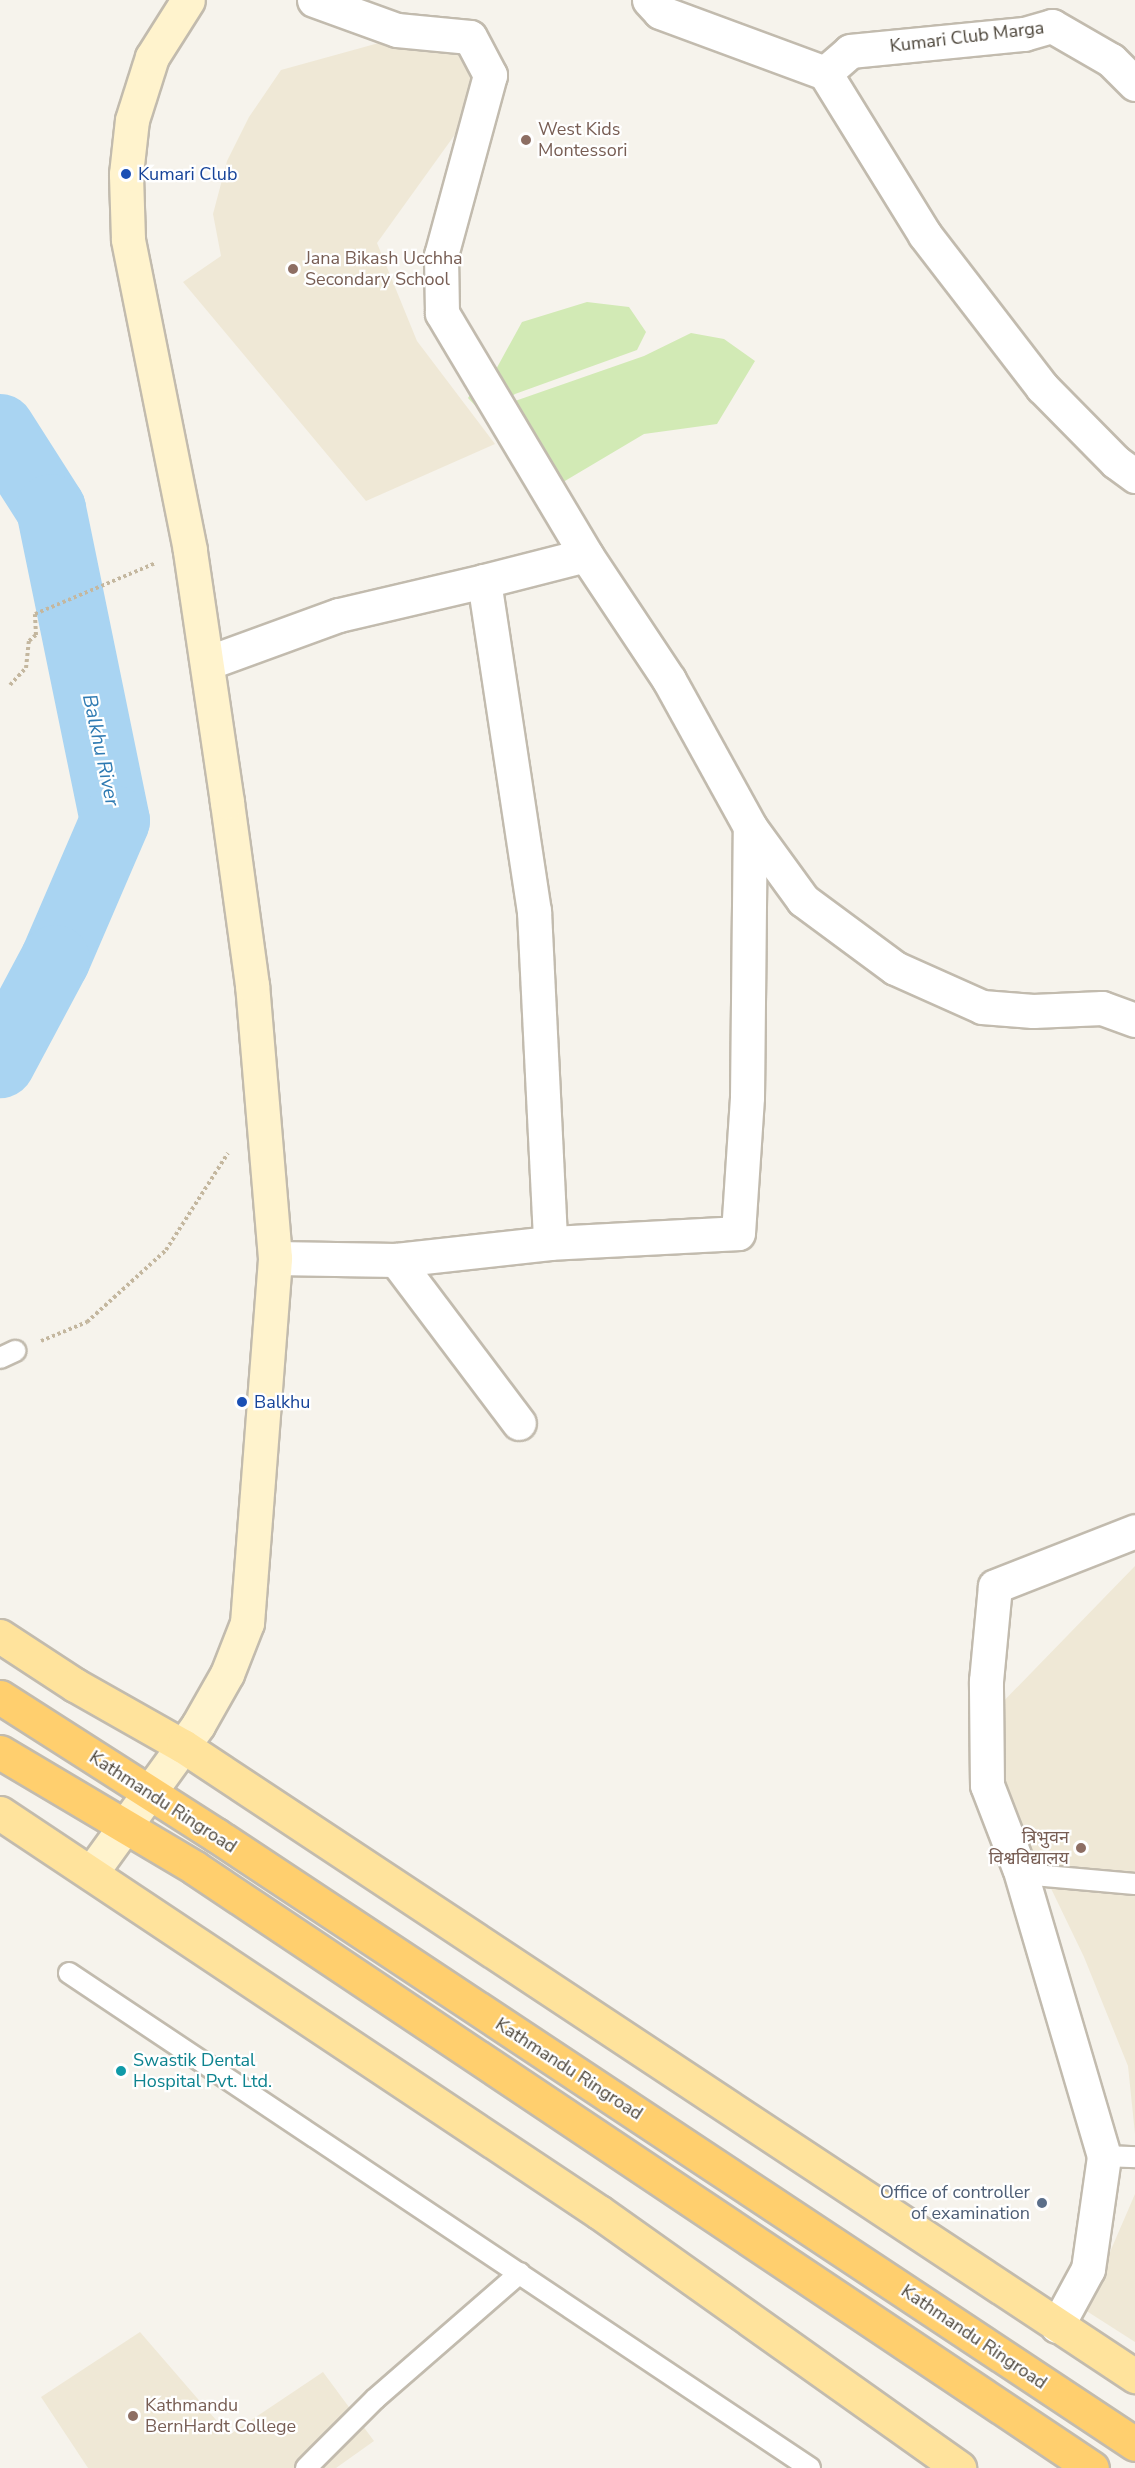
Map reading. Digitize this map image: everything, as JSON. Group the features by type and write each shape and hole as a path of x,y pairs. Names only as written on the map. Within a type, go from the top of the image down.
{"highway":[{"name":"Kathmandu Ringroad","path":"0,1697 151,1793 1135,2444"},
{"path":"11,1759 127,1825 1092,2468"}],"main road":[{"path":"91,1873 183,1746 227,1674 247,1623 275,1258 252,985 207,663 190,550 128,239 126,174 132,120 152,57 188,0"},
{"path":"0,1635 75,1685 183,1746 1135,2376"},
{"path":"0,1813 599,2212 959,2468"}],"street":[{"path":"314,0 397,30 470,37 490,75 441,255 442,314 586,555 669,680 750,827 803,900 895,968 982,1007 1033,1011 1102,1008 1135,1020"},
{"path":"649,0 660,12 825,73 925,236 1042,387 1116,462 1135,476"},
{"name":"Kumari Club Marga","path":"825,73 850,51 1024,34 1052,26 1111,60 1135,84"},
{"path":"207,663 339,615 586,555"},
{"path":"484,581 534,911 550,1243"},
{"path":"275,1258 396,1260 550,1243 738,1233 747,1096 750,827"},
{"path":"396,1260 519,1424"},
{"path":"1057,2326 1088,2269 1119,2157 1019,1868 987,1785 986,1702 995,1586 1135,1531"}],"lane":[{"path":"1019,1868 1045,1876 1135,1884"},
{"path":"69,1973 520,2272 810,2468"},
{"path":"306,2468 375,2399 520,2272"}],"path":[{"path":"10,685 26,668 30,641 36,635 35,614 132,573"},
{"path":"8,1355 87,1322 166,1250 232,1147"}],"shaded area":[{"name":"Jana Bikash Ucchha Secondary School","path":"386,41 465,45 483,75 469,115 377,243 417,341 495,444 366,501 183,282 221,256 213,214 227,161 249,117 281,70"},
{"name":"त्रिभुवन विश्वविद्यालय","path":"1135,1566 1135,2134 1128,2066 1084,1957 1045,1876 1009,1819 988,1756 994,1711"},
{"path":"1135,2194 1135,2342 1085,2310"},
{"name":"Kathmandu BernHardt College","path":"140,2332 229,2435 323,2372 374,2441 336,2468 88,2468 41,2397"}],"green space":[{"path":"587,302 629,307 646,332 637,350 515,394 485,416 468,398 480,379 494,373 522,322"},
{"path":"691,333 724,339 755,361 717,424 644,434 548,491 489,421 515,401 644,356"}],"waterway":[{"name":"Balkhu River","path":"0,429 51,509 115,821 55,960 0,1063"}],"place":[{"name":"West Kids Montessori","path":"526,140"},
{"name":"Kumari Club","path":"126,174"},
{"name":"Jana Bikash Ucchha Secondary School","path":"293,269"},
{"name":"Balkhu","path":"242,1402"},
{"name":"त्रिभुवन विश्वविद्यालय","path":"1081,1848"},
{"name":"Swastik Dental Hospital Pvt. Ltd.","path":"121,2071"},
{"name":"Office of controller of examination","path":"1042,2203"},
{"name":"Kathmandu BernHardt College","path":"133,2416"}]}
